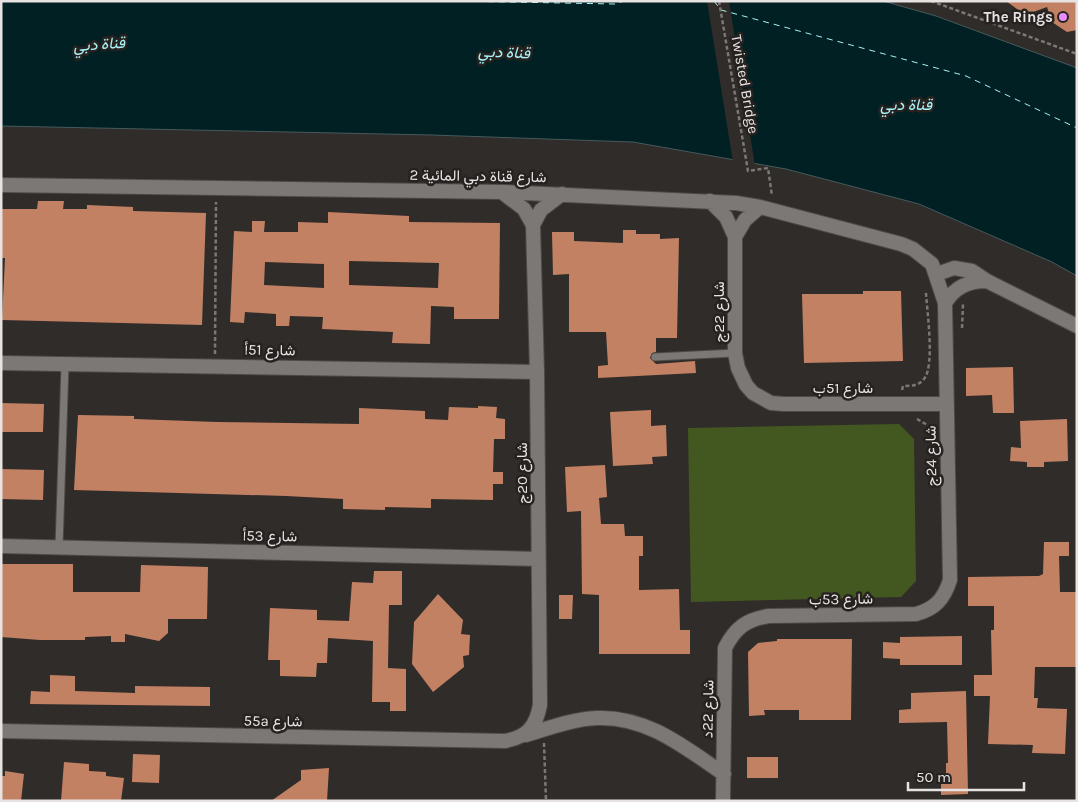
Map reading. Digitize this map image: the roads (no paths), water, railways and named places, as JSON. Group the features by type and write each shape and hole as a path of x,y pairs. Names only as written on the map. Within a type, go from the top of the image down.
{"street":[{"name":"شارع قناة دبي المائية 2","path":"1,185 502,192 766,205 901,244 924,257 932,264 937,274 945,303"},
{"path":"502,192 518,202 533,225 541,210 562,194"},
{"name":"شارع 22ج","path":"710,201 726,216 735,237 735,353 738,368 746,385"},
{"path":"735,237 745,220 766,205"},
{"name":"شارع 20ج","path":"533,225 537,372 540,705 538,726"},
{"path":"937,274 945,270 963,269 980,275 987,281 1077,326"},
{"path":"945,303 954,291 966,284 987,281"},
{"name":"شارع 24ج","path":"937,604 946,593 950,580 945,303"},
{"name":"شارع 51أ","path":"1,363 215,365 537,372"},
{"name":"شارع 51ب","path":"746,385 761,398 784,404 946,404"},
{"name":"شارع 53أ","path":"1,546 538,559"},
{"name":"شارع 53ب","path":"744,623 756,618 769,616 916,614 928,611 937,604"},
{"name":"شارع 22د","path":"723,801 725,648 732,634 744,623"},
{"path":"538,726 596,718 628,720 656,730 724,774"},
{"name":"55a شارع","path":"1,731 505,742 526,735 538,726"}],"lane":[{"path":"655,356 735,353"},
{"path":"59,547 65,365"}],"water":[{"name":"قناة دبي","path":"1,1 883,1 936,16 1077,68 1077,276 1052,262 919,204 786,169 633,142 432,135 1,126"}],"place":[{"name":"The Rings","path":"1063,17"}]}
